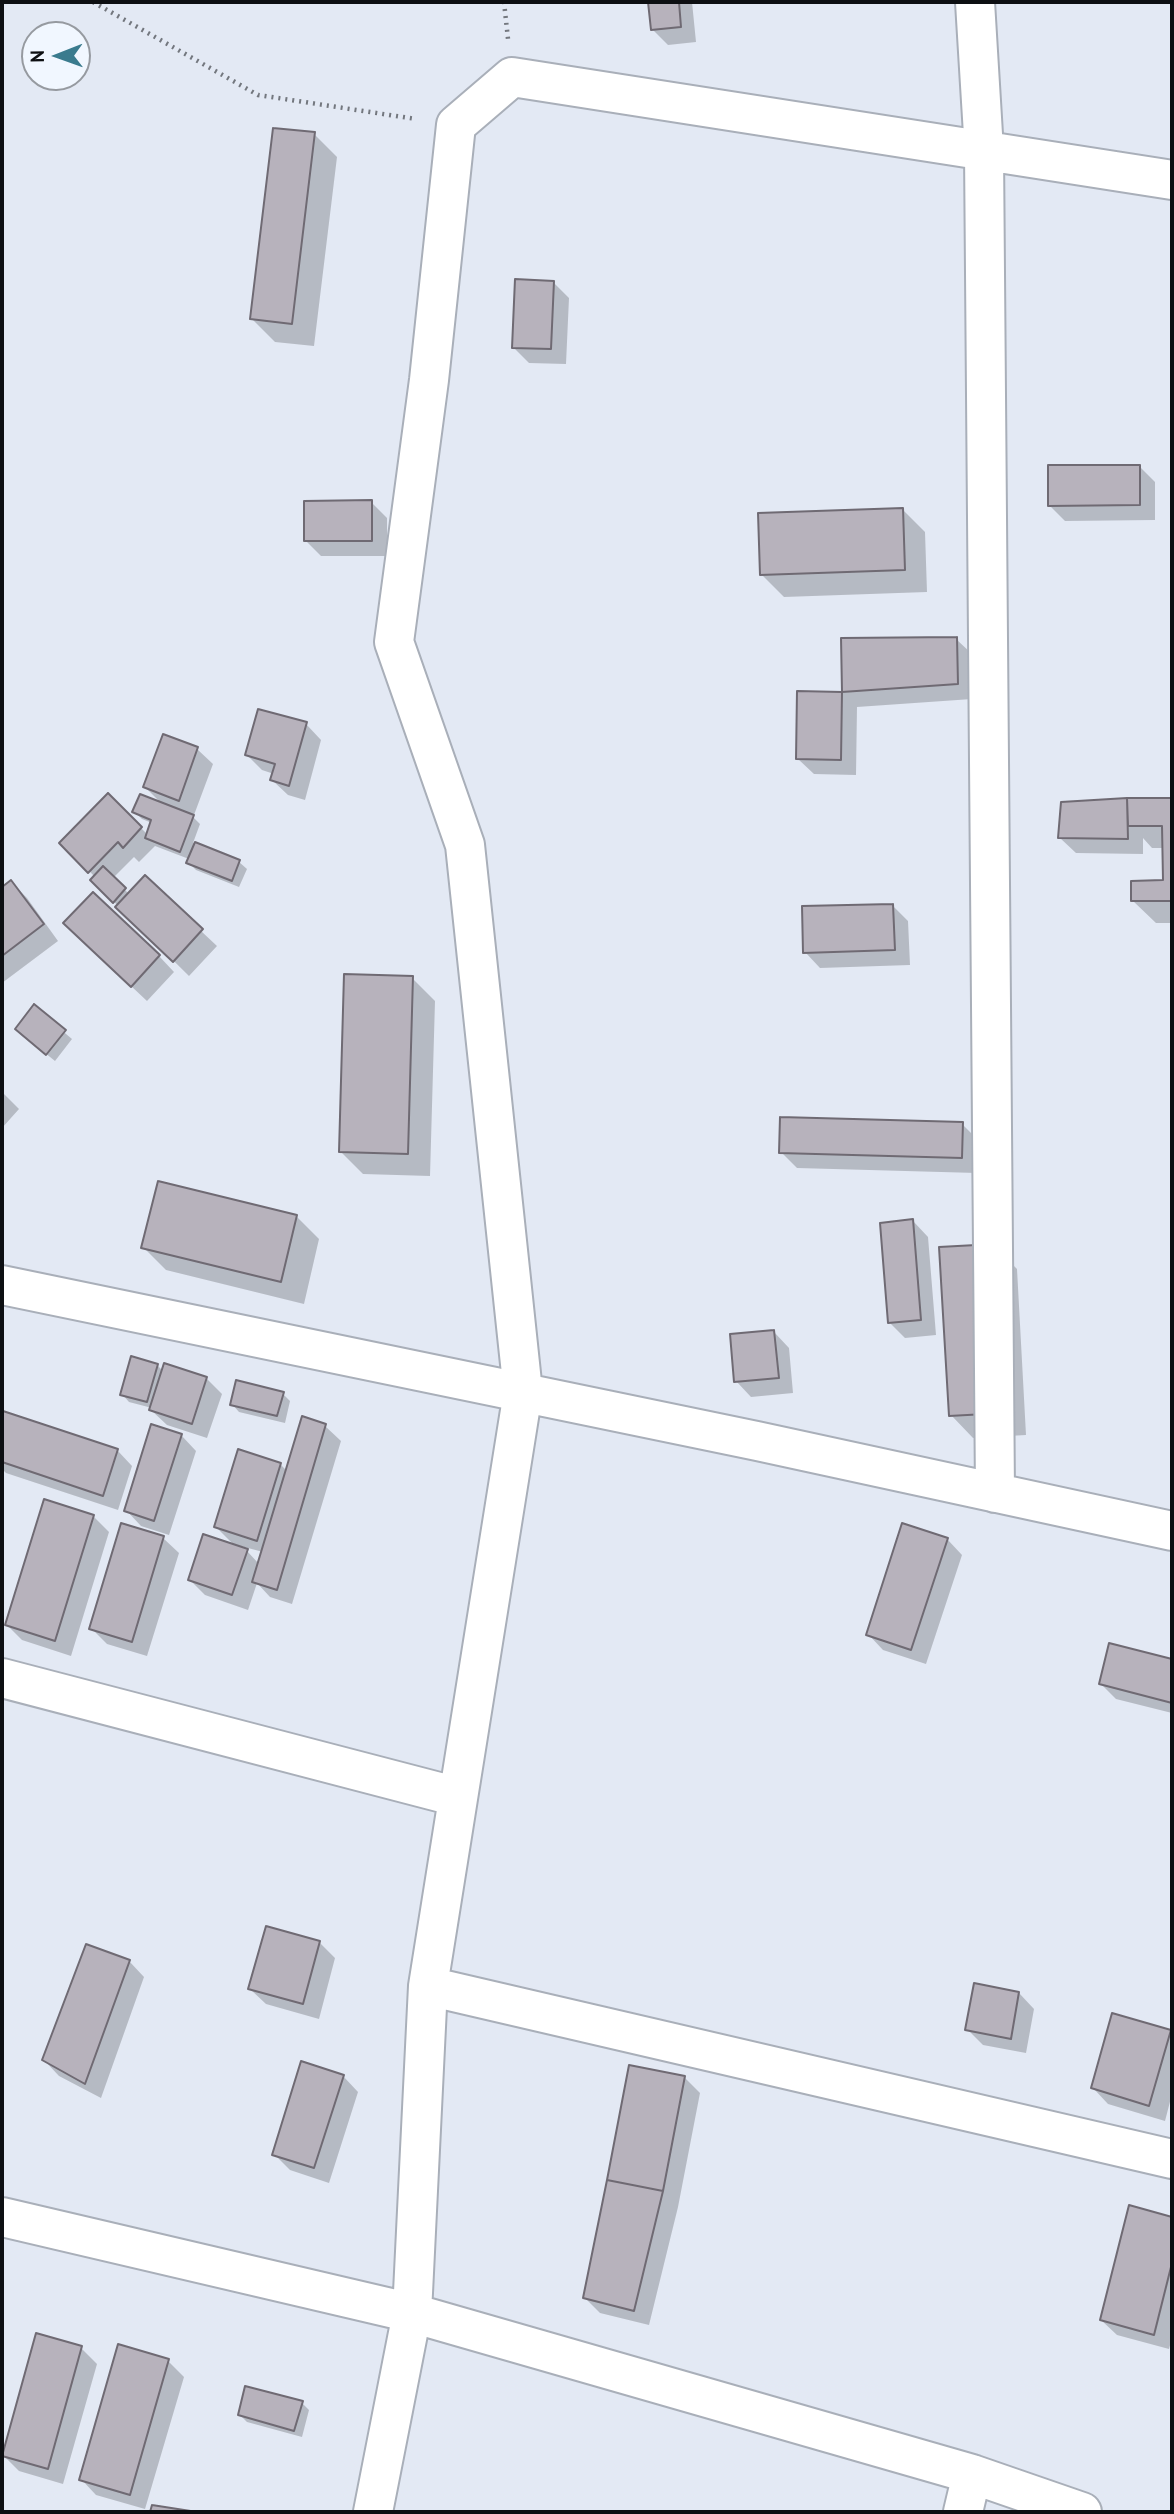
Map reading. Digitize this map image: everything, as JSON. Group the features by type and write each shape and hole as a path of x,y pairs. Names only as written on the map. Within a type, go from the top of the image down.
{"street":[{"path":"975,2 984,151 995,1493"},
{"path":"373,2512 412,2313 428,1986 523,1392 465,845 394,642 429,380 456,125 512,77 1172,180"},
{"path":"2,1285 523,1392 1172,1531"},
{"path":"2,1678 458,1797"},
{"path":"428,1986 1172,2159"},
{"path":"2,2217 412,2313 972,2474 1082,2512"},
{"path":"962,2512 972,2474"}],"path":[{"path":"93,2 258,95 456,125"}],"building":[{"path":"648,2 679,2 681,27 651,30"},
{"path":"273,128 315,132 292,324 250,319"},
{"path":"515,279 554,281 551,349 512,348"},
{"path":"1048,465 1140,465 1140,505 1048,506"},
{"path":"372,500 372,541 304,541 304,501"},
{"path":"903,508 905,570 760,575 758,513"},
{"path":"957,637 958,684 842,692 841,638"},
{"path":"797,691 842,692 841,760 796,759"},
{"path":"258,709 307,722 289,786 270,780 275,764 245,755"},
{"path":"163,734 198,747 179,801 143,787"},
{"path":"108,793 142,827 123,848 118,842 88,873 59,843"},
{"path":"140,794 194,815 180,852 145,838 151,820 132,812"},
{"path":"1127,798 1172,798 1172,901 1131,901 1131,881 1163,880 1162,826 1128,826"},
{"path":"1127,798 1128,839 1058,838 1061,802"},
{"path":"195,842 240,860 232,881 186,863"},
{"path":"103,866 126,888 113,903 90,880"},
{"path":"145,875 203,929 173,962 115,907"},
{"path":"11,880 44,924 2,956 2,887"},
{"path":"93,892 160,955 131,987 63,923"},
{"path":"893,904 895,950 803,953 802,906"},
{"path":"344,974 413,976 408,1154 339,1152"},
{"path":"34,1004 66,1030 46,1055 15,1029"},
{"path":"780,1117 963,1122 962,1158 779,1153"},
{"path":"158,1181 297,1215 281,1282 141,1248"},
{"path":"913,1219 921,1320 888,1323 880,1223"},
{"path":"995,1244 1004,1413 949,1416 939,1247"},
{"path":"774,1330 779,1378 734,1382 730,1334"},
{"path":"131,1356 158,1364 147,1402 120,1395"},
{"path":"164,1363 207,1377 192,1424 149,1410"},
{"path":"236,1380 284,1392 277,1416 230,1405"},
{"path":"3,1411 118,1449 103,1496 2,1462"},
{"path":"302,1416 326,1424 277,1590 252,1582"},
{"path":"151,1424 182,1434 154,1521 124,1511"},
{"path":"238,1449 281,1463 257,1541 214,1527"},
{"path":"44,1499 94,1515 55,1641 5,1625"},
{"path":"121,1523 164,1536 132,1642 89,1629"},
{"path":"902,1523 948,1538 911,1650 866,1635"},
{"path":"203,1534 248,1549 232,1595 188,1580"},
{"path":"1109,1643 1172,1659 1172,1703 1099,1684"},
{"path":"266,1926 320,1941 303,2004 248,1989"},
{"path":"86,1944 130,1960 85,2084 42,2060"},
{"path":"974,1983 1019,1992 1011,2039 965,2030"},
{"path":"1112,2013 1171,2030 1149,2106 1091,2088"},
{"path":"301,2061 344,2075 314,2168 272,2155"},
{"path":"629,2065 685,2076 663,2191 607,2180"},
{"path":"607,2180 663,2191 634,2311 583,2298"},
{"path":"1129,2205 1172,2217 1172,2263 1154,2335 1100,2320"},
{"path":"36,2333 82,2346 48,2469 2,2456"},
{"path":"118,2344 169,2359 130,2495 79,2480"},
{"path":"245,2386 303,2401 294,2431 238,2415"},
{"path":"152,2505 197,2512 150,2512"}]}
